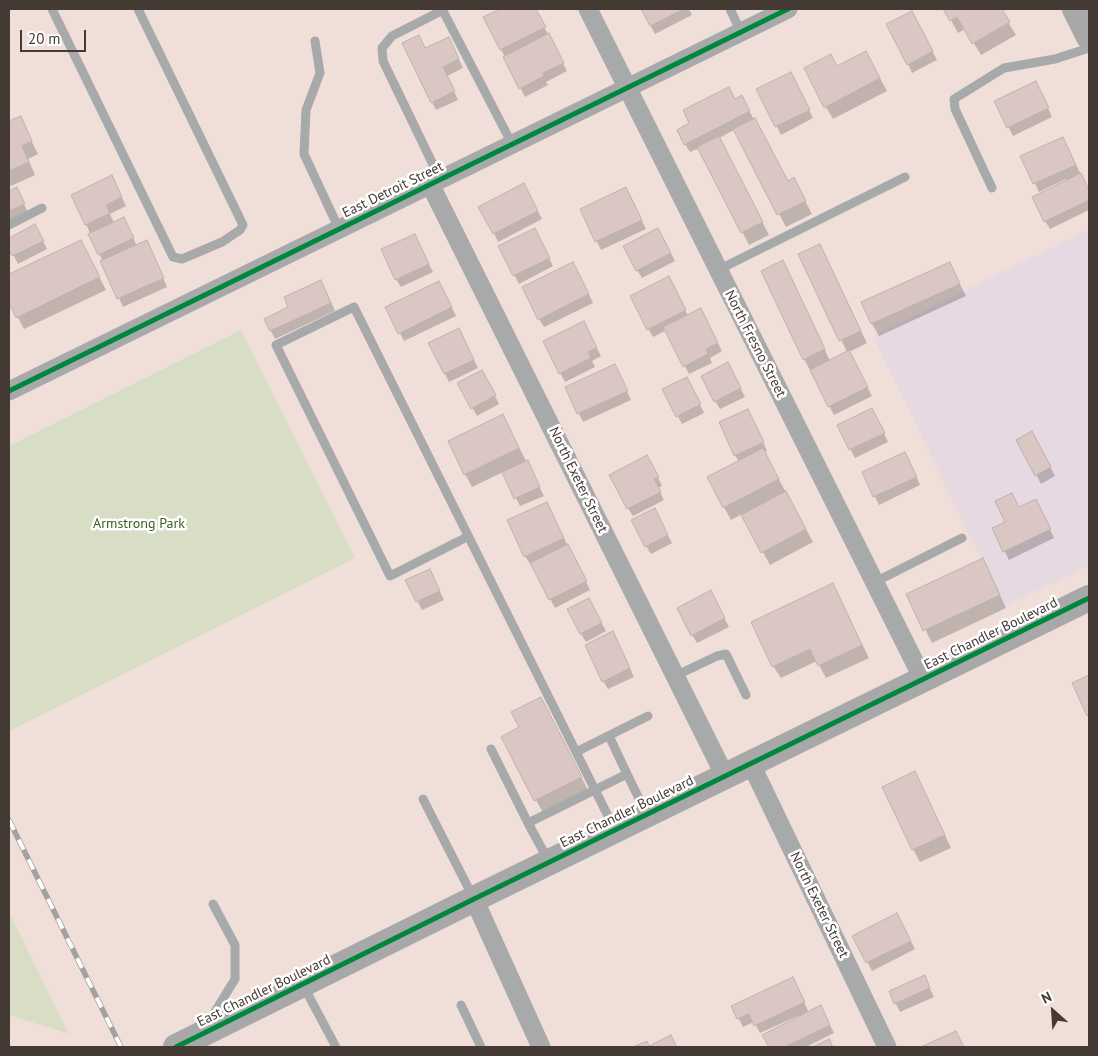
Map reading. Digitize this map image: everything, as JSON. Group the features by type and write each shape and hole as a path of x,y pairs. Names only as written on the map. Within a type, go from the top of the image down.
{"main road":[{"path":"1075,9 1089,37"},
{"name":"East Chandler Boulevard","path":"176,1047 1089,598"}],"street":[{"name":"North Fresno Street","path":"588,9 923,679"},
{"name":"East Detroit Street","path":"9,391 788,9"},
{"name":"North Exeter Street","path":"435,182 725,776"},
{"name":"North Exeter Street","path":"751,764 887,1047"},
{"path":"474,899 541,1047"}],"lane":[{"path":"52,9 173,257 182,259 222,242 240,230 243,225 138,9"},
{"path":"435,182 383,61 382,48 392,36 442,9 512,144"},
{"path":"730,9 741,32"},
{"path":"315,41 320,72 306,110 304,154 339,229"},
{"path":"992,188 955,109 954,99 1004,68 1056,59 1089,48"},
{"path":"718,270 905,177"},
{"path":"9,225 42,208"},
{"path":"467,537 390,576 276,345 354,307 467,537 615,830"},
{"path":"875,582 962,538"},
{"path":"675,676 716,656 726,654 746,695"},
{"path":"576,752 648,716"},
{"path":"609,736 647,814"},
{"path":"491,749 549,862"},
{"path":"528,823 627,774"},
{"path":"423,799 474,899"},
{"path":"199,1036 235,979 234,945 214,904"},
{"path":"303,984 336,1047"},
{"path":"461,1005 481,1047"}],"shaded area":[{"path":"1089,229 1089,565 1004,607 873,336"}],"green space":[{"name":"Armstrong Park","path":"241,330 355,558 9,731 9,446"},
{"path":"9,912 69,1034 9,1015"}],"building":[{"path":"500,9 536,9 546,27 500,50 483,17"},
{"path":"641,9 684,9 650,26"},
{"path":"943,9 1002,9 1010,22 972,44 957,17 950,21"},
{"path":"912,11 933,51 907,65 886,24"},
{"path":"549,33 564,63 543,73 544,76 519,89 503,57"},
{"path":"419,35 425,48 449,37 459,59 443,67 455,91 431,103 402,43"},
{"path":"866,51 880,78 824,108 804,68 831,54 837,66"},
{"path":"791,72 810,110 775,127 756,89"},
{"path":"1036,81 1049,108 1007,128 994,101"},
{"path":"729,87 735,99 742,95 750,111 684,145 677,130 689,123 683,110"},
{"path":"21,116 32,141 22,146 29,162 9,171 9,121"},
{"path":"755,118 788,181 794,177 806,201 777,215 733,129"},
{"path":"719,136 763,222 741,233 697,147"},
{"path":"1063,137 1076,165 1033,184 1020,156"},
{"path":"1081,173 1089,190 1089,200 1044,222 1032,197"},
{"path":"112,175 122,197 106,205 110,213 85,225 71,195"},
{"path":"524,183 538,211 493,234 478,207"},
{"path":"17,187 25,204 9,211 9,191"},
{"path":"626,187 642,220 595,242 580,209"},
{"path":"124,217 134,238 98,255 88,234"},
{"path":"35,224 44,241 12,256 9,249 9,238"},
{"path":"535,228 550,258 513,276 498,246"},
{"path":"658,228 671,253 636,271 623,246"},
{"path":"415,234 429,264 395,280 381,249"},
{"path":"81,240 100,277 16,318 9,303 9,274"},
{"path":"147,240 164,278 117,299 100,261"},
{"path":"820,244 861,331 839,341 798,254"},
{"path":"783,260 825,349 803,360 761,271"},
{"path":"573,262 589,294 538,320 522,287"},
{"path":"950,262 960,284 871,324 861,302"},
{"path":"669,276 686,310 647,330 630,296"},
{"path":"321,280 331,303 270,331 264,319 288,307 284,297"},
{"path":"439,281 452,307 398,334 385,307"},
{"path":"701,308 718,343 706,349 708,354 683,367 663,327"},
{"path":"584,321 597,348 588,352 591,358 559,374 543,341"},
{"path":"459,328 474,360 444,374 428,343"},
{"path":"849,350 868,387 828,407 810,370"},
{"path":"728,362 741,388 714,402 701,376"},
{"path":"615,364 628,391 577,414 565,387"},
{"path":"482,370 496,395 471,409 457,383"},
{"path":"687,377 701,404 676,417 662,389"},
{"path":"872,408 885,433 849,450 837,425"},
{"path":"748,409 764,442 734,456 719,422"},
{"path":"503,414 519,448 464,475 448,441"},
{"path":"1032,431 1051,467 1035,476 1016,440"},
{"path":"763,448 779,479 723,508 707,477"},
{"path":"905,452 917,477 873,497 862,472"},
{"path":"647,455 659,477 654,479 661,492 627,509 609,475"},
{"path":"528,460 540,487 514,499 502,472"},
{"path":"786,491 806,529 761,553 741,515"},
{"path":"1012,493 1019,507 1036,499 1051,529 1003,552 992,528 1005,522 995,501"},
{"path":"547,502 564,538 524,557 507,520"},
{"path":"655,508 668,535 645,547 631,520"},
{"path":"568,544 587,581 549,600 530,563"},
{"path":"983,558 1000,595 923,631 906,594"},
{"path":"430,569 440,591 416,602 405,580"},
{"path":"833,583 862,645 818,666 810,649 772,667 751,622"},
{"path":"711,590 725,618 691,636 677,608"},
{"path":"589,598 602,623 580,634 567,609"},
{"path":"613,631 630,668 602,682 585,645"},
{"path":"1089,675 1089,715 1087,716 1072,683"},
{"path":"541,697 582,777 534,801 501,737 519,727 511,712"},
{"path":"915,771 945,835 912,850 882,787"},
{"path":"897,913 911,941 866,963 852,936"},
{"path":"925,975 930,988 894,1004 889,991"},
{"path":"793,977 805,1002 754,1026 749,1014 737,1019 731,1006"},
{"path":"821,1005 830,1025 785,1047 769,1047 762,1035"},
{"path":"956,1031 964,1047 921,1047"},
{"path":"671,1035 677,1047 633,1047 647,1041 649,1046"},
{"path":"829,1039 833,1047 813,1047"}],"railway":[{"path":"9,820 121,1047"}],"cycle path":[{"path":"9,391 788,9"},
{"path":"176,1047 1089,598"}]}
